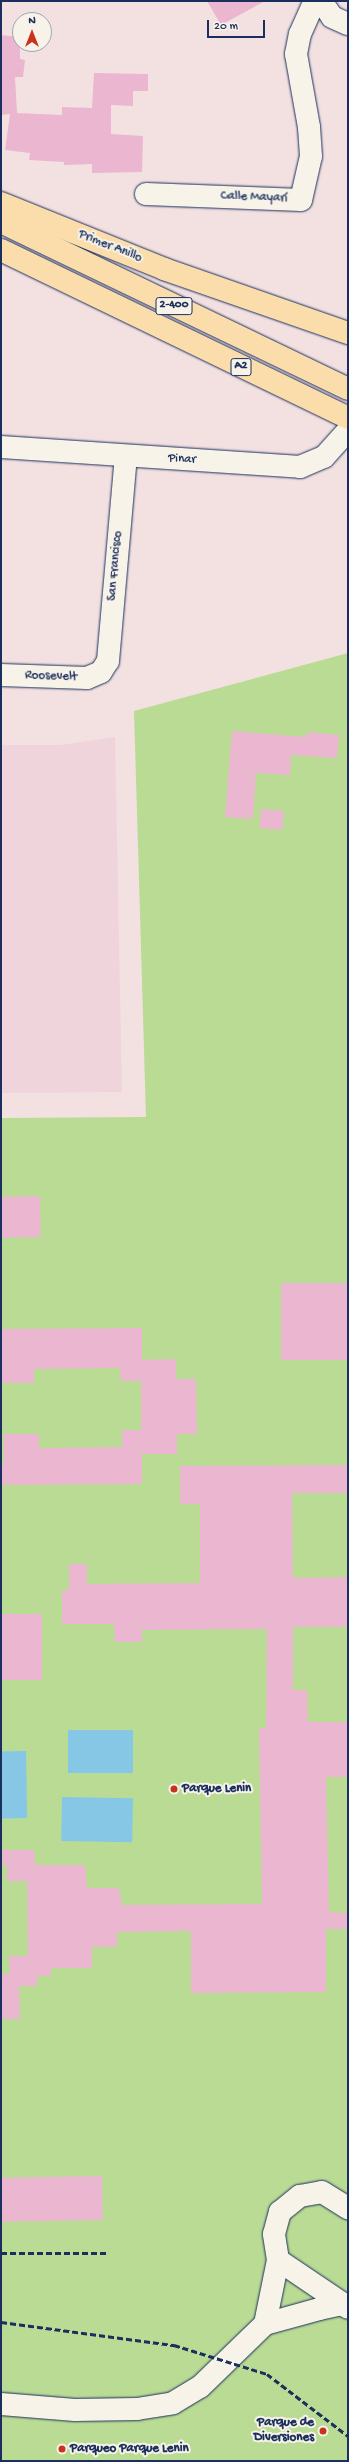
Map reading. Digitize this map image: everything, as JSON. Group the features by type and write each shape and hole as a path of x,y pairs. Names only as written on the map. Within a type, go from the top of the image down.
{"highway":[{"name":"Primer Anillo","path":"1,203 164,269 348,333"},
{"name":"2-400","path":"1,222 348,389"},
{"name":"A2","path":"1,250 348,418"}],"street":[{"name":"Calle Mayarí","path":"146,194 301,200 310,156 309,127 296,54 300,34 315,1"},
{"path":"321,1 332,17 348,24"},
{"name":"Pinar","path":"1,447 126,457 300,467 324,457 348,430"},
{"name":"San Francisco","path":"100,672 108,661 126,457"},
{"name":"Roosevelt","path":"1,675 87,678 100,672"},
{"path":"265,2324 278,2260 274,2234 280,2212 300,2196 322,2192 348,2208"},
{"path":"278,2260 346,2306"},
{"path":"1,2404 75,2410 137,2409 173,2403 200,2387 265,2324 346,2306"}],"shaded area":[{"path":"115,737 122,1092 1,1093 1,745 60,745"}],"green space":[{"name":"Parque Lenin","path":"348,653 348,2461 1,2461 1,1118 146,1117 134,711"}],"water":[{"path":"68,1730 133,1730 133,1773 68,1773"},
{"path":"1,1751 26,1751 27,1818 2,1818"},
{"path":"62,1797 133,1798 132,1842 61,1841"}],"building":[{"path":"207,1 265,1 221,25"},
{"path":"1,35 12,36 12,52 20,52 20,59 25,60 23,77 15,77 17,113 62,115 62,107 92,108 94,73 148,74 148,91 133,91 133,106 111,105 111,134 143,136 142,172 92,173 92,164 64,165 64,162 29,160 30,153 5,150 10,114 1,115"},
{"path":"232,731 307,737 307,732 339,735 337,758 291,755 290,775 256,773 253,819 225,817"},
{"path":"261,809 284,811 282,830 259,828"},
{"path":"40,1196 41,1237 2,1238 1,1197"},
{"path":"281,1283 348,1283 348,1360 281,1360"},
{"path":"142,1328 142,1360 176,1359 176,1379 196,1379 197,1434 177,1434 177,1454 142,1454 142,1484 1,1485 1,1463 4,1463 4,1434 39,1434 39,1448 122,1447 122,1430 141,1430 141,1381 121,1381 120,1368 34,1369 34,1383 1,1383 1,1329"},
{"path":"348,1465 348,1493 292,1493 293,1578 348,1577 348,1627 293,1627 293,1690 307,1690 308,1722 348,1722 348,1777 326,1777 329,1912 348,1913 348,1929 326,1929 326,1992 191,1993 191,1931 117,1932 117,1947 92,1947 92,1968 51,1968 51,1976 37,1976 37,1986 19,1986 20,2019 1,2019 1,1974 10,1974 9,1956 28,1956 27,1881 7,1881 7,1865 1,1865 1,1850 34,1850 35,1865 85,1865 87,1888 119,1888 122,1905 262,1904 259,1728 266,1728 267,1629 142,1630 142,1642 115,1642 114,1624 62,1624 62,1590 69,1590 69,1564 87,1564 87,1584 200,1583 200,1504 180,1504 180,1466"},
{"path":"1,1614 42,1614 42,1680 1,1680"},
{"path":"102,2176 103,2220 2,2222 1,2178"}],"railway":[{"path":"1,2253 106,2253"},
{"path":"1,2322 174,2345 267,2374 348,2436"}],"place":[{"name":"Parque Lenin","path":"174,1789"},
{"name":"Parque de Diversiones","path":"323,2431"},
{"name":"Parqueo Parque Lenin","path":"62,2449"}]}
